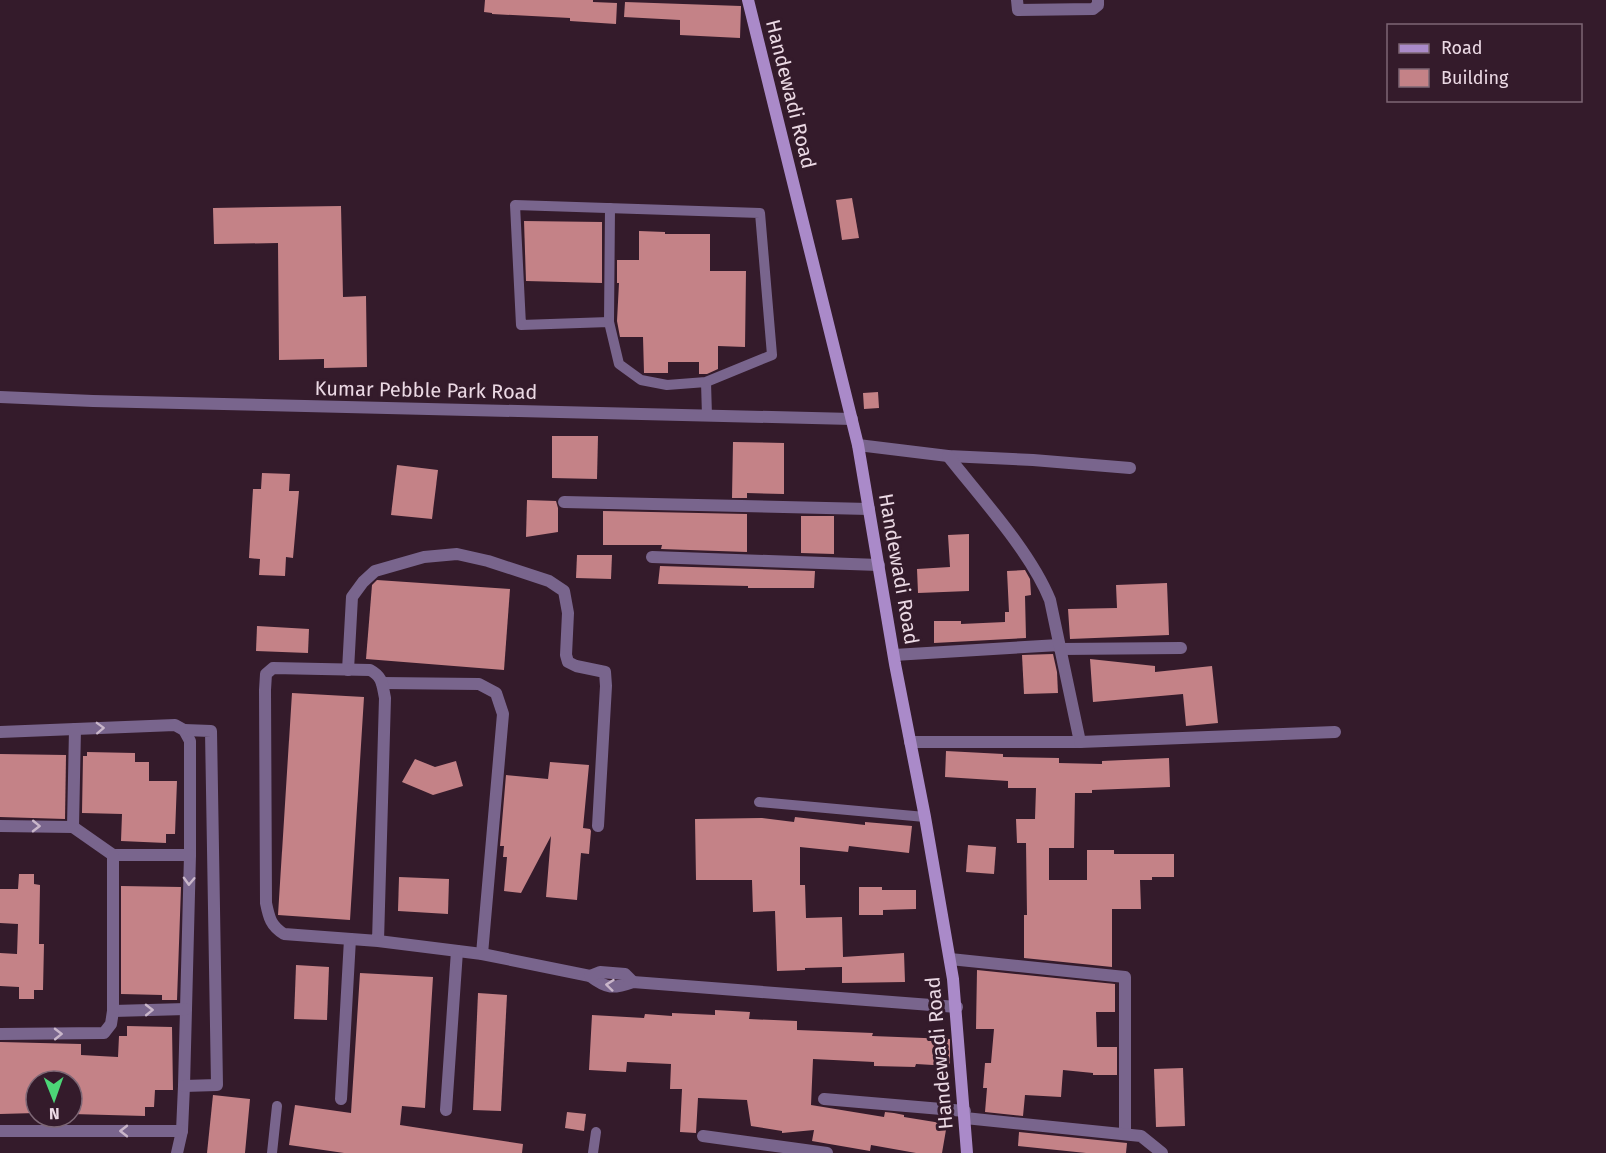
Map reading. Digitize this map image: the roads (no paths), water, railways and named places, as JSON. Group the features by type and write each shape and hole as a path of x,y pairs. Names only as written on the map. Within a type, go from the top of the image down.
{"main road":[{"name":"Handewadi Road","path":"748,0 858,445 950,959 957,1007 968,1153"}],"street":[{"path":"738,0 748,0"},
{"path":"1017,0 1018,10 1093,9 1098,5 1098,0"},
{"name":"Kumar Pebble Park Road","path":"0,397 852,419"},
{"path":"858,445 948,456 1130,468"},
{"path":"948,456 1027,558 1043,584 1050,600 1080,742"},
{"path":"564,502 869,509"},
{"path":"348,670 352,597 375,571 424,557 457,554 488,561 549,581 564,591 568,613 566,655 568,662 605,672 598,826"},
{"path":"652,556 879,565"},
{"path":"894,655 1060,647 1181,648"},
{"path":"378,941 385,698 382,683 378,675 370,670 273,668 266,674 265,702 266,903 274,928 284,934 378,941 482,954 590,976 603,986 620,986 633,982 957,1007"},
{"path":"382,683 479,684 496,693 503,714 482,954"},
{"path":"0,732 175,725 184,730 211,731 217,1085 184,1086"},
{"path":"73,827 75,729"},
{"path":"177,1153 182,1131 184,1086 190,855 191,752 184,730"},
{"path":"910,742 1080,742 1335,732"},
{"path":"0,826 73,827 113,855 190,855"},
{"path":"0,1034 104,1033 111,1024 113,1011 113,855"},
{"path":"340,1099 350,939"},
{"path":"446,1110 457,951"},
{"path":"950,959 1125,977 1125,1134"},
{"path":"113,1011 186,1010"},
{"path":"824,1099 1141,1136 1162,1153"},
{"path":"0,1131 182,1131"},
{"path":"702,1136 827,1153"}],"lane":[{"path":"609,322 521,325 515,205 610,208 760,213 772,355 706,382 667,386 641,380 618,364 609,322 610,208"},
{"path":"706,382 707,416"},
{"path":"759,802 925,817"},
{"path":"272,1153 277,1106"},
{"path":"593,1153 596,1132"}]}
